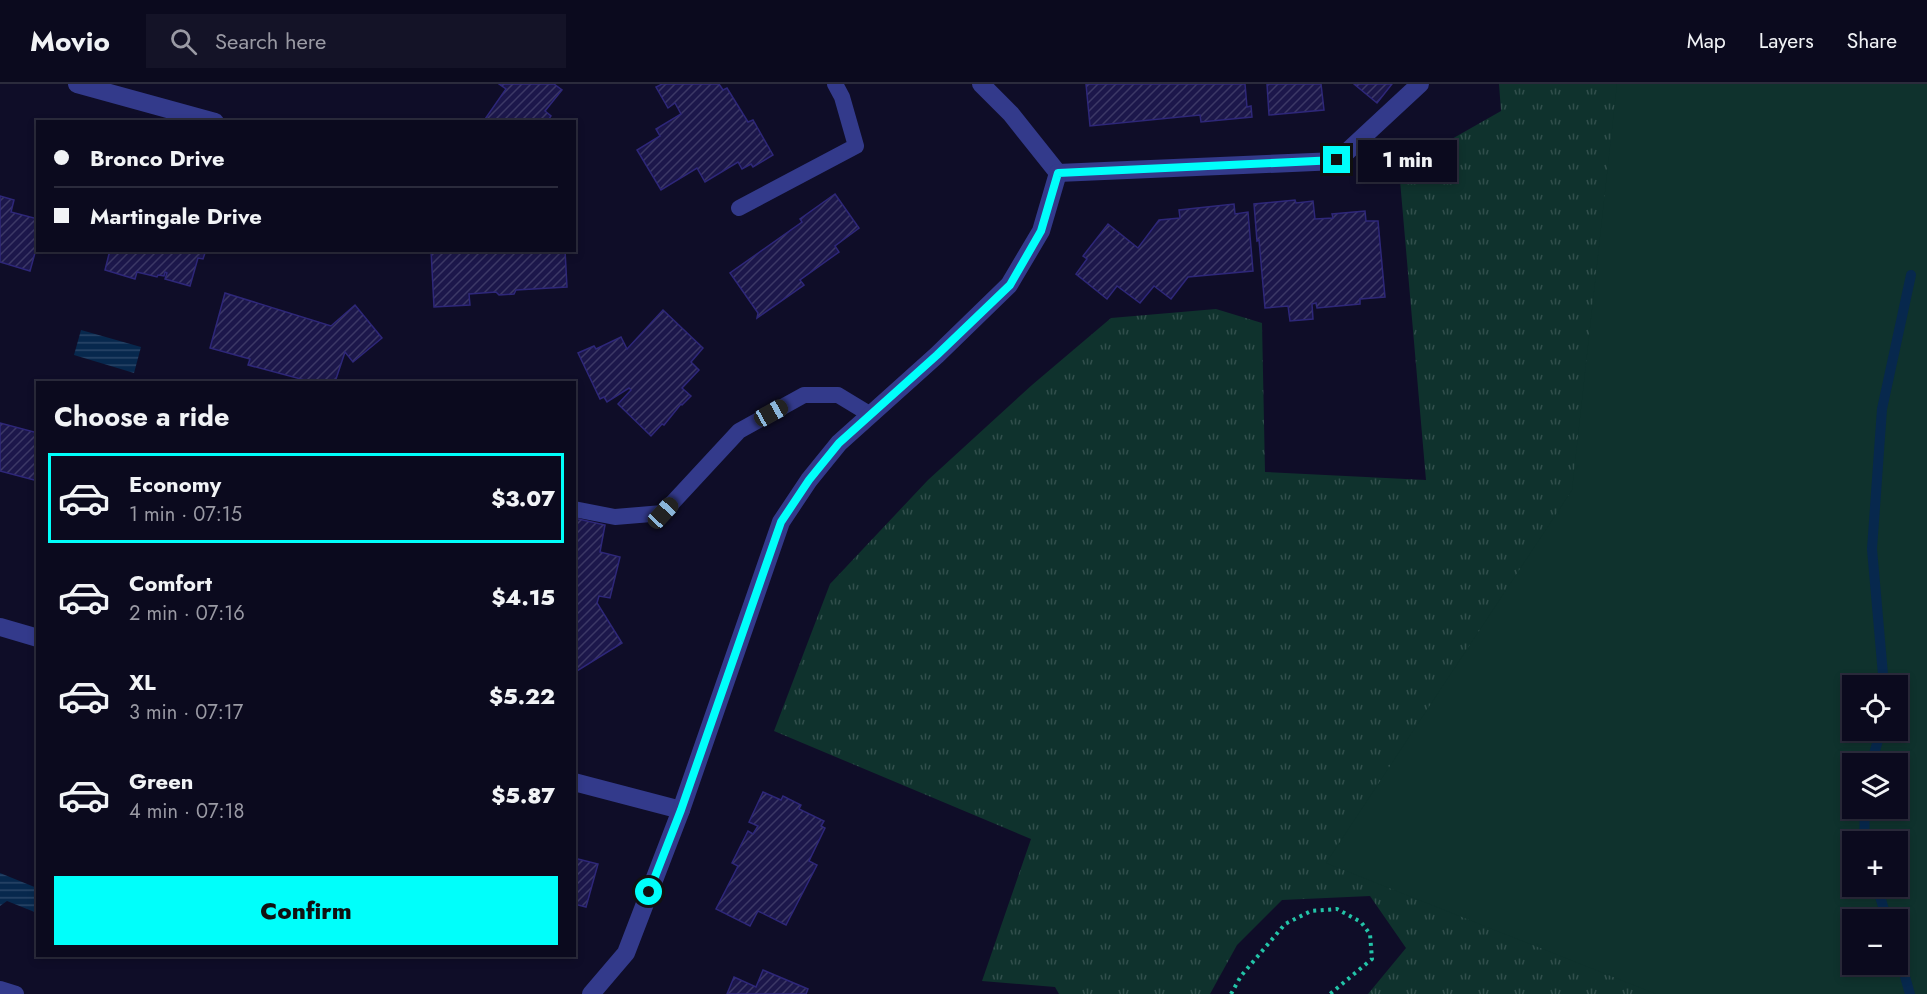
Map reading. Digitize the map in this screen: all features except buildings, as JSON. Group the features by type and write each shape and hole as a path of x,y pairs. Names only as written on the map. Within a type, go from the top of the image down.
{"street":[{"path":"77,84 208,120"},
{"path":"981,84 1011,114 1058,173"},
{"path":"1058,173 1337,160 1420,84"},
{"path":"591,994 626,953 681,810 781,522 809,480 839,443 937,355 1010,285 1041,231 1058,173"},
{"path":"0,627 36,637"},
{"path":"576,783 681,810"}],"lane":[{"path":"739,208 856,146 842,97 835,84"},
{"path":"576,509 615,517 663,513 739,431 804,395 838,395 871,415"},
{"path":"0,990 16,994"}],"path":[{"path":"1231,994 1241,976 1285,924 1311,911 1337,909 1361,922 1370,934 1371,959 1330,994"}],"green space":[{"path":"1499,84 1927,84 1927,994 1368,994 1406,948 1370,896 1282,900 1237,945 1210,994 1059,994 1055,987 982,981 1031,839 774,731 830,584 928,480 1032,385 1111,318 1216,309 1262,323 1265,472 1426,480 1399,169 1501,111"},
{"path":"1617,84 1927,84 1927,994 1656,994 1326,863 1572,490"}],"water":[{"path":"81,330 141,347 134,373 74,355"},
{"path":"0,873 36,888 36,913 7,901 0,906"}],"waterway":[{"path":"1883,675 1872,549 1882,409 1911,275"},
{"path":"1874,753 1878,741"},
{"path":"1864,831 1865,819"},
{"path":"1880,897 1884,909"},
{"path":"1905,975 1910,994"}],"route":[{"path":"649,892 681,810 781,522 809,480 839,443 937,355 1010,285 1041,231 1058,173 1337,160"}]}
